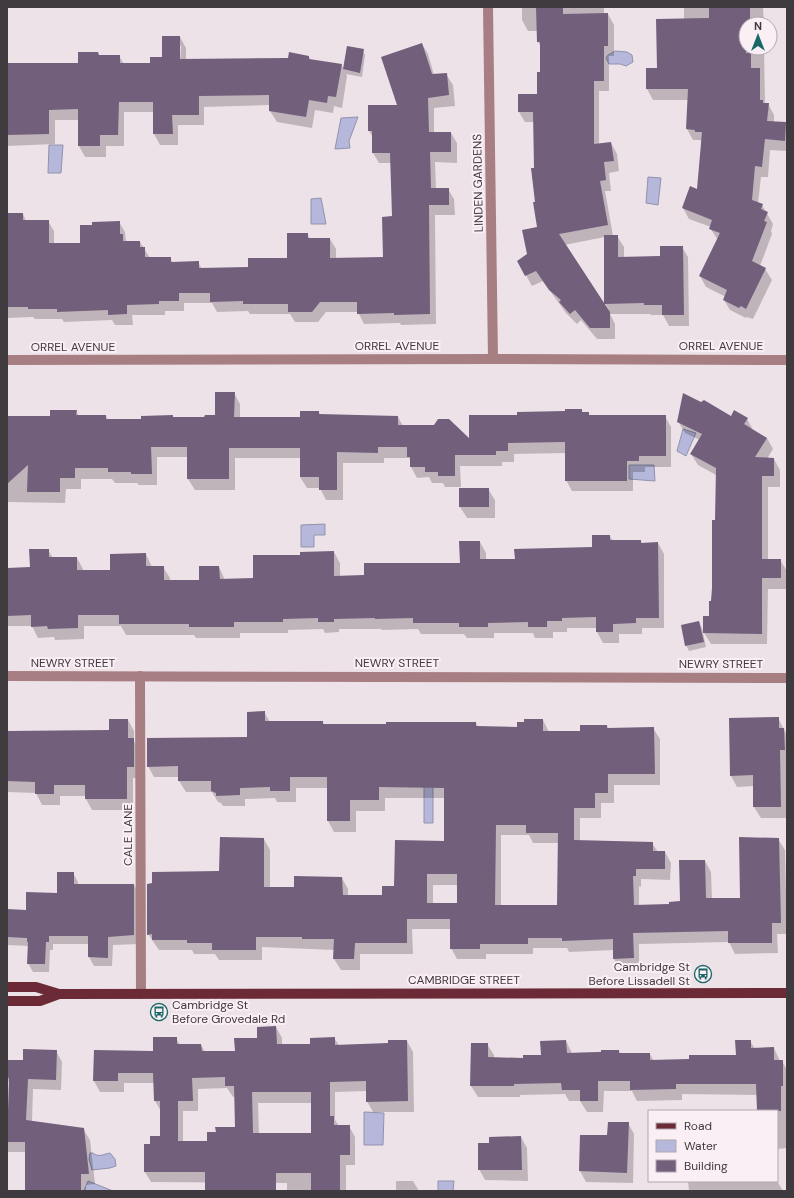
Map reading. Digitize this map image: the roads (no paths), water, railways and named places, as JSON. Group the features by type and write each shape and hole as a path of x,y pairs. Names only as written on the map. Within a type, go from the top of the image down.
{"main road":[{"path":"7,987 36,987 59,994"},
{"name":"CAMBRIDGE STREET","path":"59,994 787,993"},
{"path":"7,1001 40,1001 59,994"}],"street":[{"name":"LINDEN GARDENS","path":"488,7 493,359"},
{"name":"ORREL AVENUE","path":"7,360 787,360"},
{"name":"NEWRY STREET","path":"7,676 787,678"},
{"name":"CALE LANE","path":"140,676 141,994"}],"water":[{"path":"615,51 627,52 632,55 633,62 626,66 620,64 609,64 606,58"},
{"path":"358,117 349,141 350,148 335,149 341,118"},
{"path":"49,145 63,145 61,173 48,173"},
{"path":"648,177 661,178 658,205 646,203"},
{"path":"321,198 326,224 311,224 311,199"},
{"path":"683,429 696,433 686,456 677,451"},
{"path":"629,465 654,465 655,481 629,479"},
{"path":"325,524 325,535 314,535 314,547 301,547 301,525"},
{"path":"424,779 433,780 433,823 424,823"},
{"path":"364,1112 384,1113 383,1145 364,1145"},
{"path":"90,1153 99,1155 110,1153 115,1159 116,1166 92,1170 89,1159"},
{"path":"88,1181 113,1191 84,1191"},
{"path":"438,1181 454,1181 453,1191 438,1191"}],"place":[{"name":"Cambridge St Before Lissadell St","path":"703,974"},
{"name":"Cambridge St Before Grovedale Rd","path":"159,1012"}]}
